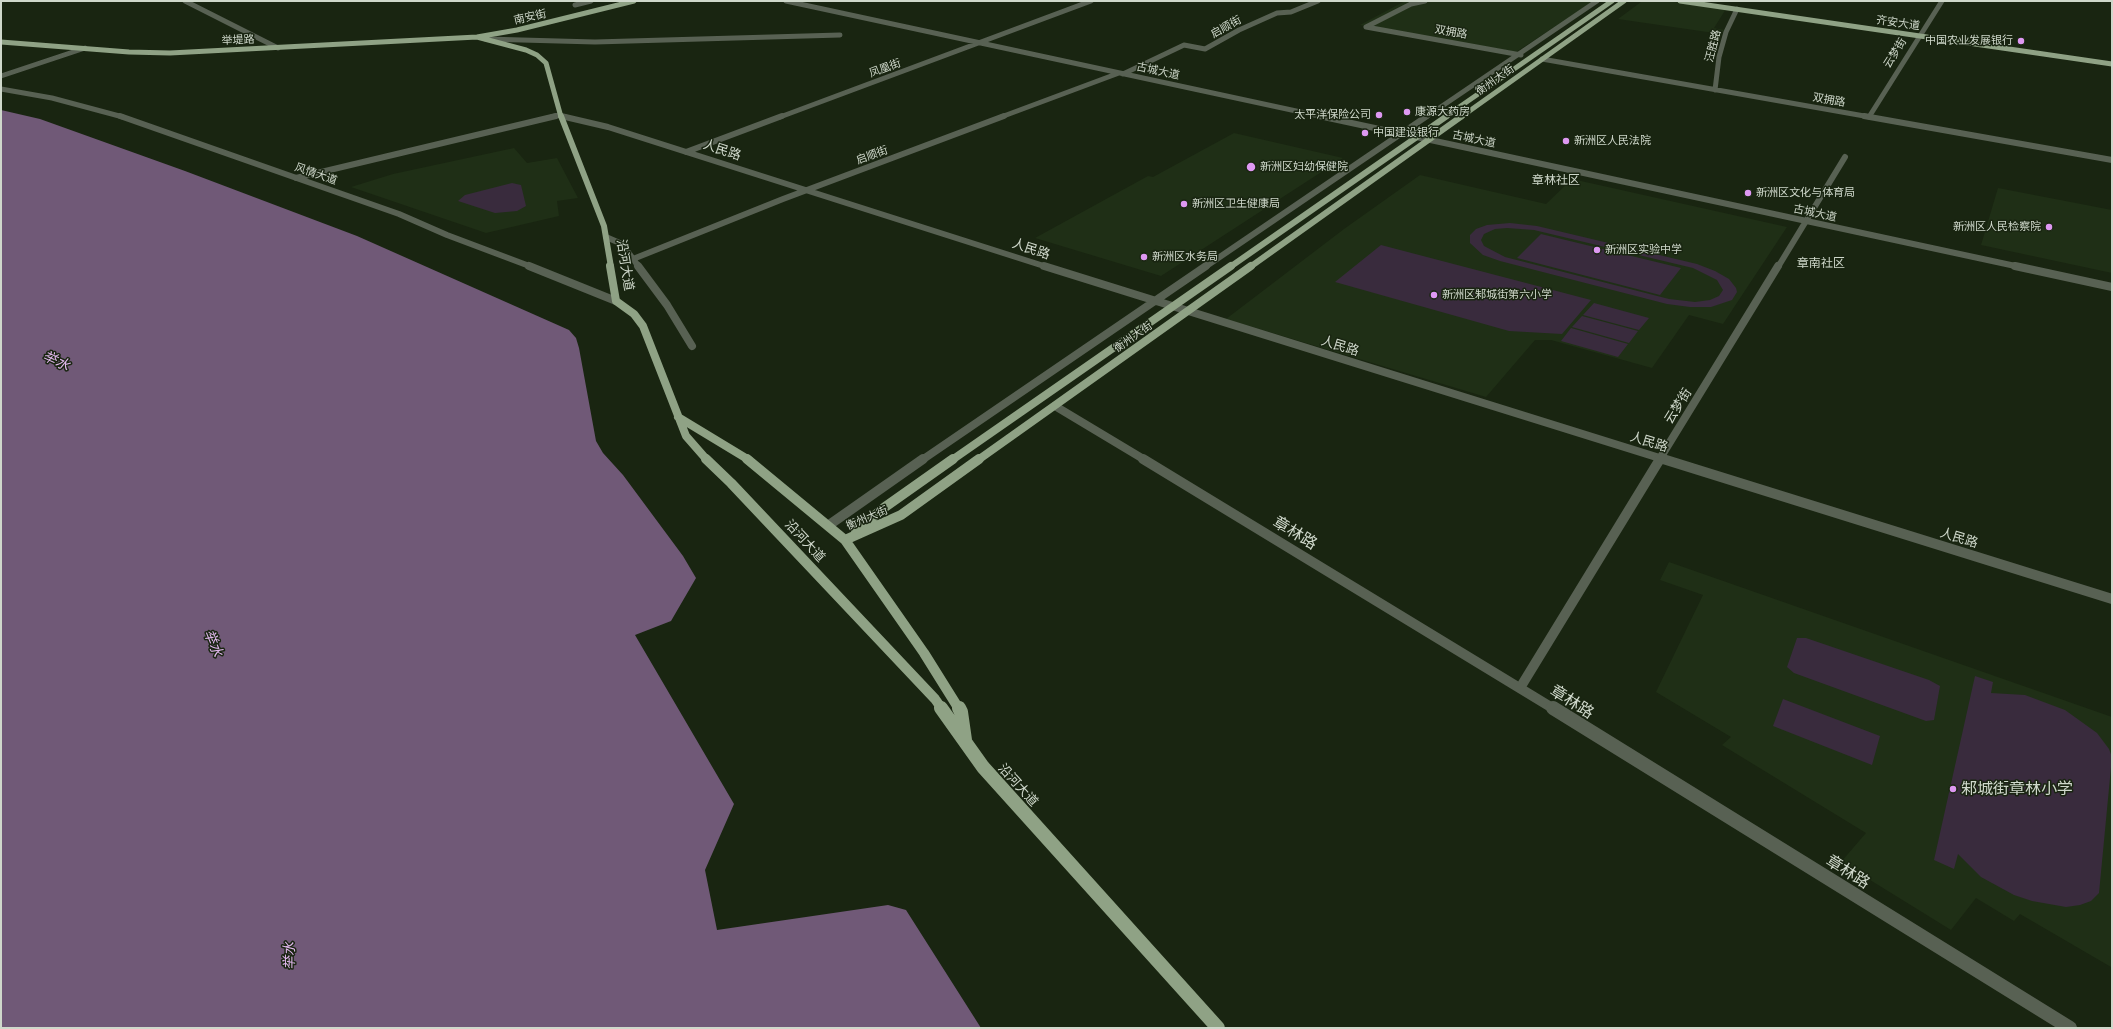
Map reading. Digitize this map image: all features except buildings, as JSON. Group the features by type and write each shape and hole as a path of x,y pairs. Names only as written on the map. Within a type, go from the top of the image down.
{"main road":[{"name":"南安街","path":"476,37 518,30 634,1"},
{"name":"衡州大街","path":"845,540 885,508 1612,1"},
{"name":"衡州大街","path":"845,540 901,515 1624,1"},
{"name":"齐安大道","path":"1680,1 2112,62"},
{"name":"齐安大道","path":"1696,1 1921,35"},
{"name":"举堤路","path":"1,42 155,53 476,37"},
{"name":"沿河大道","path":"476,37 526,50 544,60 547,66 560,116 604,226 616,301 634,314 643,326 686,436 702,456 731,483 935,699 983,767 1218,1028"},
{"path":"678,417 755,464 845,540 924,653 961,712 965,742"}],"street":[{"path":"185,1 278,48"},
{"path":"575,5 591,1"},
{"name":"古城大道","path":"786,1 2112,287"},
{"name":"凤凰街","path":"686,152 1091,1"},
{"name":"启顺街","path":"634,259 806,190 1121,73 1184,45 1205,49 1239,30 1277,13 1292,12 1318,1"},
{"name":"双拥路","path":"1425,1 1411,4 1366,27 1532,57"},
{"path":"829,525 1597,1"},
{"name":"云梦街","path":"1869,117 1942,1"},
{"name":"汪胜路","path":"1715,90 1719,57 1726,32 1737,9"},
{"path":"486,39 595,42 840,35"},
{"path":"1,76 85,48"},
{"name":"双拥路","path":"1542,59 2112,160"},
{"name":"风情大道","path":"1,89 52,98 94,108 400,214 447,236 576,284 616,301"},
{"path":"296,178 560,116"},
{"name":"人民路","path":"560,116 608,127 1154,302 2112,599"},
{"name":"云梦街","path":"1520,688 1845,157"},
{"path":"606,237 622,244 634,259 668,304 692,346"},
{"name":"章林路","path":"1055,406 1520,688 2070,1028"}],"shaded area":[{"path":"1405,1 1594,1 1516,52 1360,25"},
{"path":"1669,1 1726,9 1714,28 1724,30 1721,34 1618,19 1641,2"},
{"path":"1234,133 1343,158 1161,276 1035,238 1148,176 1153,177"},
{"path":"514,148 527,163 557,158 578,198 557,201 559,216 486,233 351,187 393,174"},
{"path":"1420,175 1546,204 1572,179 1787,227 1723,324 1689,315 1652,368 1551,340 1535,340 1486,397 1226,319 1344,229"},
{"path":"512,183 521,185 526,206 517,211 495,213 458,201 465,195"},
{"name":"新洲区人民检察院","path":"1998,188 2112,210 2112,273 1981,245"},
{"path":"1510,223 1537,226 1697,264 1715,271 1729,279 1736,288 1737,292 1732,300 1711,307 1690,307 1667,304 1500,261 1483,255 1470,243 1470,235 1476,229 1487,225","holes":["1507,228 1534,230 1693,268 1717,280 1723,290 1719,296 1710,300 1695,302 1669,299 1505,257 1484,246 1481,240 1484,234 1495,229"]},
{"path":"1541,234 1681,268 1660,295 1517,258"},
{"path":"1381,245 1591,300 1562,334 1509,331 1335,282"},
{"path":"1594,303 1649,318 1639,330 1583,315"},
{"path":"1582,316 1638,331 1629,343 1572,327"},
{"path":"1571,328 1628,344 1618,357 1561,341"},
{"name":"邾城街章林小学","path":"1669,562 2112,717 2111,967 2020,914 2014,921 1976,898 1951,930 1841,862 1866,833 1722,745 1731,737 1656,692 1703,595 1660,580"},
{"path":"1797,638 1806,638 1929,680 1940,686 1934,720 1926,721 1794,673 1787,667"},
{"path":"1975,676 1993,682 1991,693 2025,695 2065,710 2097,733 2109,749 2112,757 2099,893 2091,901 2080,905 2066,907 2032,901 2014,895 1981,877 1958,854 1954,869 1934,860"},
{"path":"1783,699 1880,736 1872,765 1773,726"}],"water":[{"name":"举水","path":"1,110 40,119 185,171 357,236 569,330 576,338 579,348 596,441 603,453 623,475 683,556 696,578 671,621 635,635 734,804 705,870 717,930 888,905 906,910 981,1028 1,1028"}],"place":[{"name":"中国农业发展银行","path":"2021,41"},
{"name":"康源大药房","path":"1407,112"},
{"name":"太平洋保险公司","path":"1379,115"},
{"name":"中国建设银行","path":"1365,133"},
{"name":"新洲区人民法院","path":"1566,141"},
{"name":"新洲区妇幼保健院","path":"1251,167"},
{"name":"新洲区文化与体育局","path":"1748,193"},
{"name":"新洲区卫生健康局","path":"1184,204"},
{"name":"新洲区人民检察院","path":"2049,227"},
{"name":"新洲区实验中学","path":"1597,250"},
{"name":"新洲区水务局","path":"1144,257"},
{"name":"新洲区邾城街第六小学","path":"1434,295"},
{"name":"邾城街章林小学","path":"1953,789"}],"district":[{"name":"章林社区","path":"1556,180"},
{"name":"章南社区","path":"1821,263"}]}
